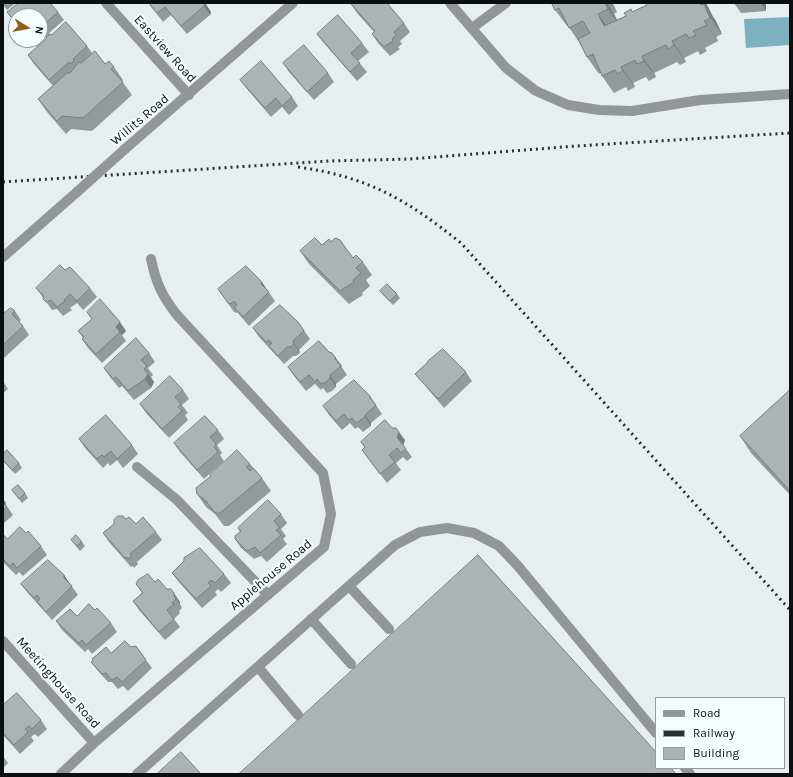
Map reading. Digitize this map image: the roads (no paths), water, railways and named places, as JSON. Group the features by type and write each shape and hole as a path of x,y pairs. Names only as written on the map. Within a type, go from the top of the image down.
{"street":[{"name":"Eastview Road","path":"106,3 189,95"},
{"name":"Willits Road","path":"3,257 293,3"},
{"path":"450,3 506,68 536,91 568,105 600,110 632,111 700,100 790,94"},
{"path":"472,28 506,3"},
{"name":"Applehouse Road","path":"61,774 94,743 324,547 331,514 323,472 177,315 164,298 155,279 151,259"},
{"path":"137,467 177,500 268,595"},
{"path":"137,774 395,545 420,532 447,528 474,533 499,546 518,566 655,732"},
{"path":"349,586 389,629"},
{"path":"311,619 351,664"},
{"name":"Meetinghouse Road","path":"3,641 94,743"},
{"path":"258,666 298,715"}],"water":[{"path":"790,17 790,45 746,48 744,19"}],"railway":[{"path":"3,182 329,161 410,159 576,146 790,133"},
{"path":"298,167 323,171 367,184 423,214 461,243 790,610"}]}
